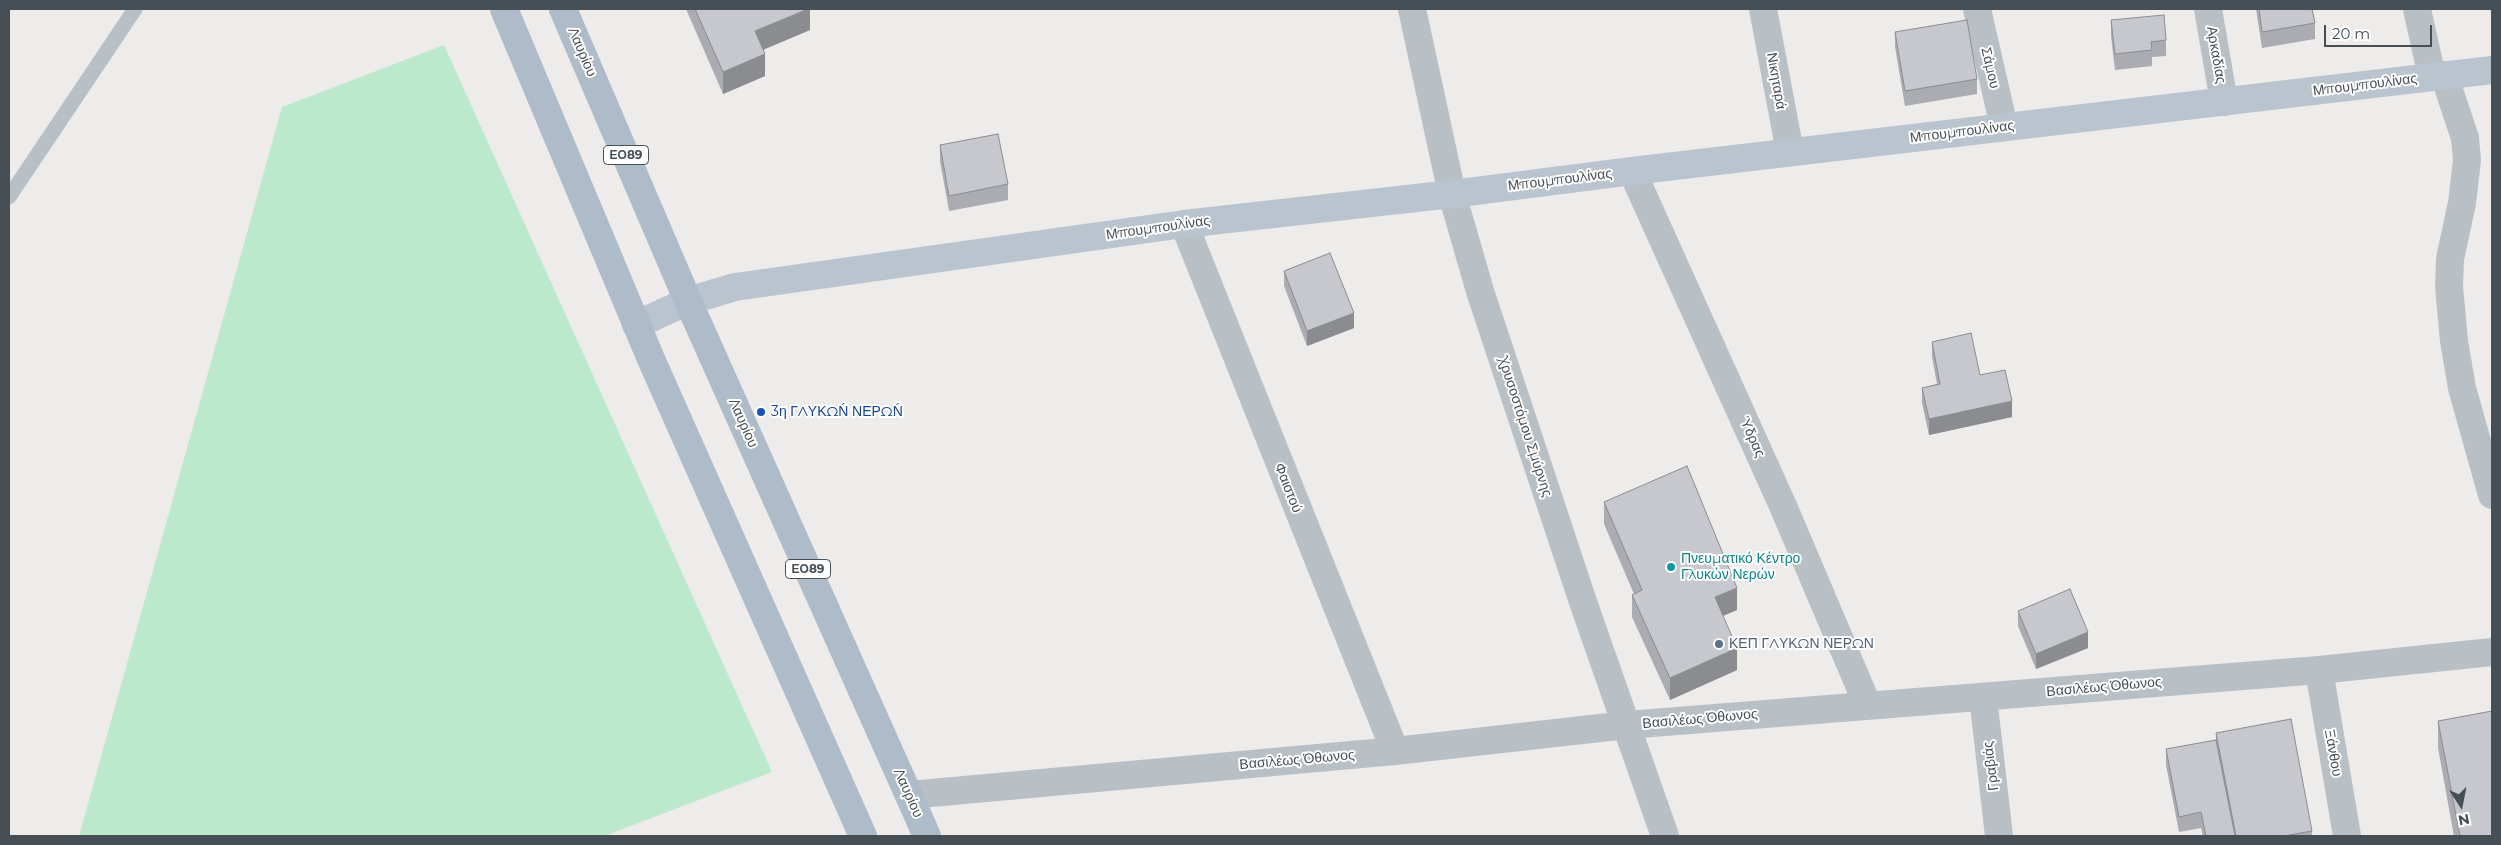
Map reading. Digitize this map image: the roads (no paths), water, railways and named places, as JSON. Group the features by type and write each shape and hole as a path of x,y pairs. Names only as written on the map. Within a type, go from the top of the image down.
{"main road":[{"path":"504,9 636,325 863,836"},
{"name":"Λαυρίου","path":"563,9 688,301 927,836"}],"street":[{"name":"Χρυσοστόμου Σμύρνης","path":"1412,9 1452,194 1480,291 1516,402 1665,836"},
{"name":"Νικηταρά","path":"1763,9 1790,152"},
{"name":"Σάμου","path":"1977,9 2004,127"},
{"name":"Αρκαδίας","path":"2208,9 2224,102"},
{"path":"2417,9 2438,76 2465,138 2467,160 2462,203 2450,259 2449,286 2462,388 2492,495"},
{"name":"Μπουμπουλίνας","path":"636,325 688,301 735,288 1184,224 1452,194 1790,152 2492,70"},
{"name":"Ύδρας","path":"1632,171 1783,506 1868,706"},
{"name":"Φαιστού","path":"1184,224 1395,751"},
{"name":"Βασιλέως Όθωνος","path":"909,795 1395,751 1626,725 2319,670 2492,652"},
{"name":"Ξάνθου","path":"2319,670 2348,836"},
{"name":"Γραβιάς","path":"1983,697 1999,836"}],"lane":[{"path":"9,197 135,9"}],"place":[{"name":"3η ΓΛΥΚΏΝ ΝΕΡΏΝ","path":"761,412"},
{"name":"Πνευματικό Κέντρο Γλυκών Νερών","path":"1671,567"},
{"name":"ΚΕΠ ΓΛΥΚΩΝ ΝΕΡΩΝ","path":"1719,644"}]}
